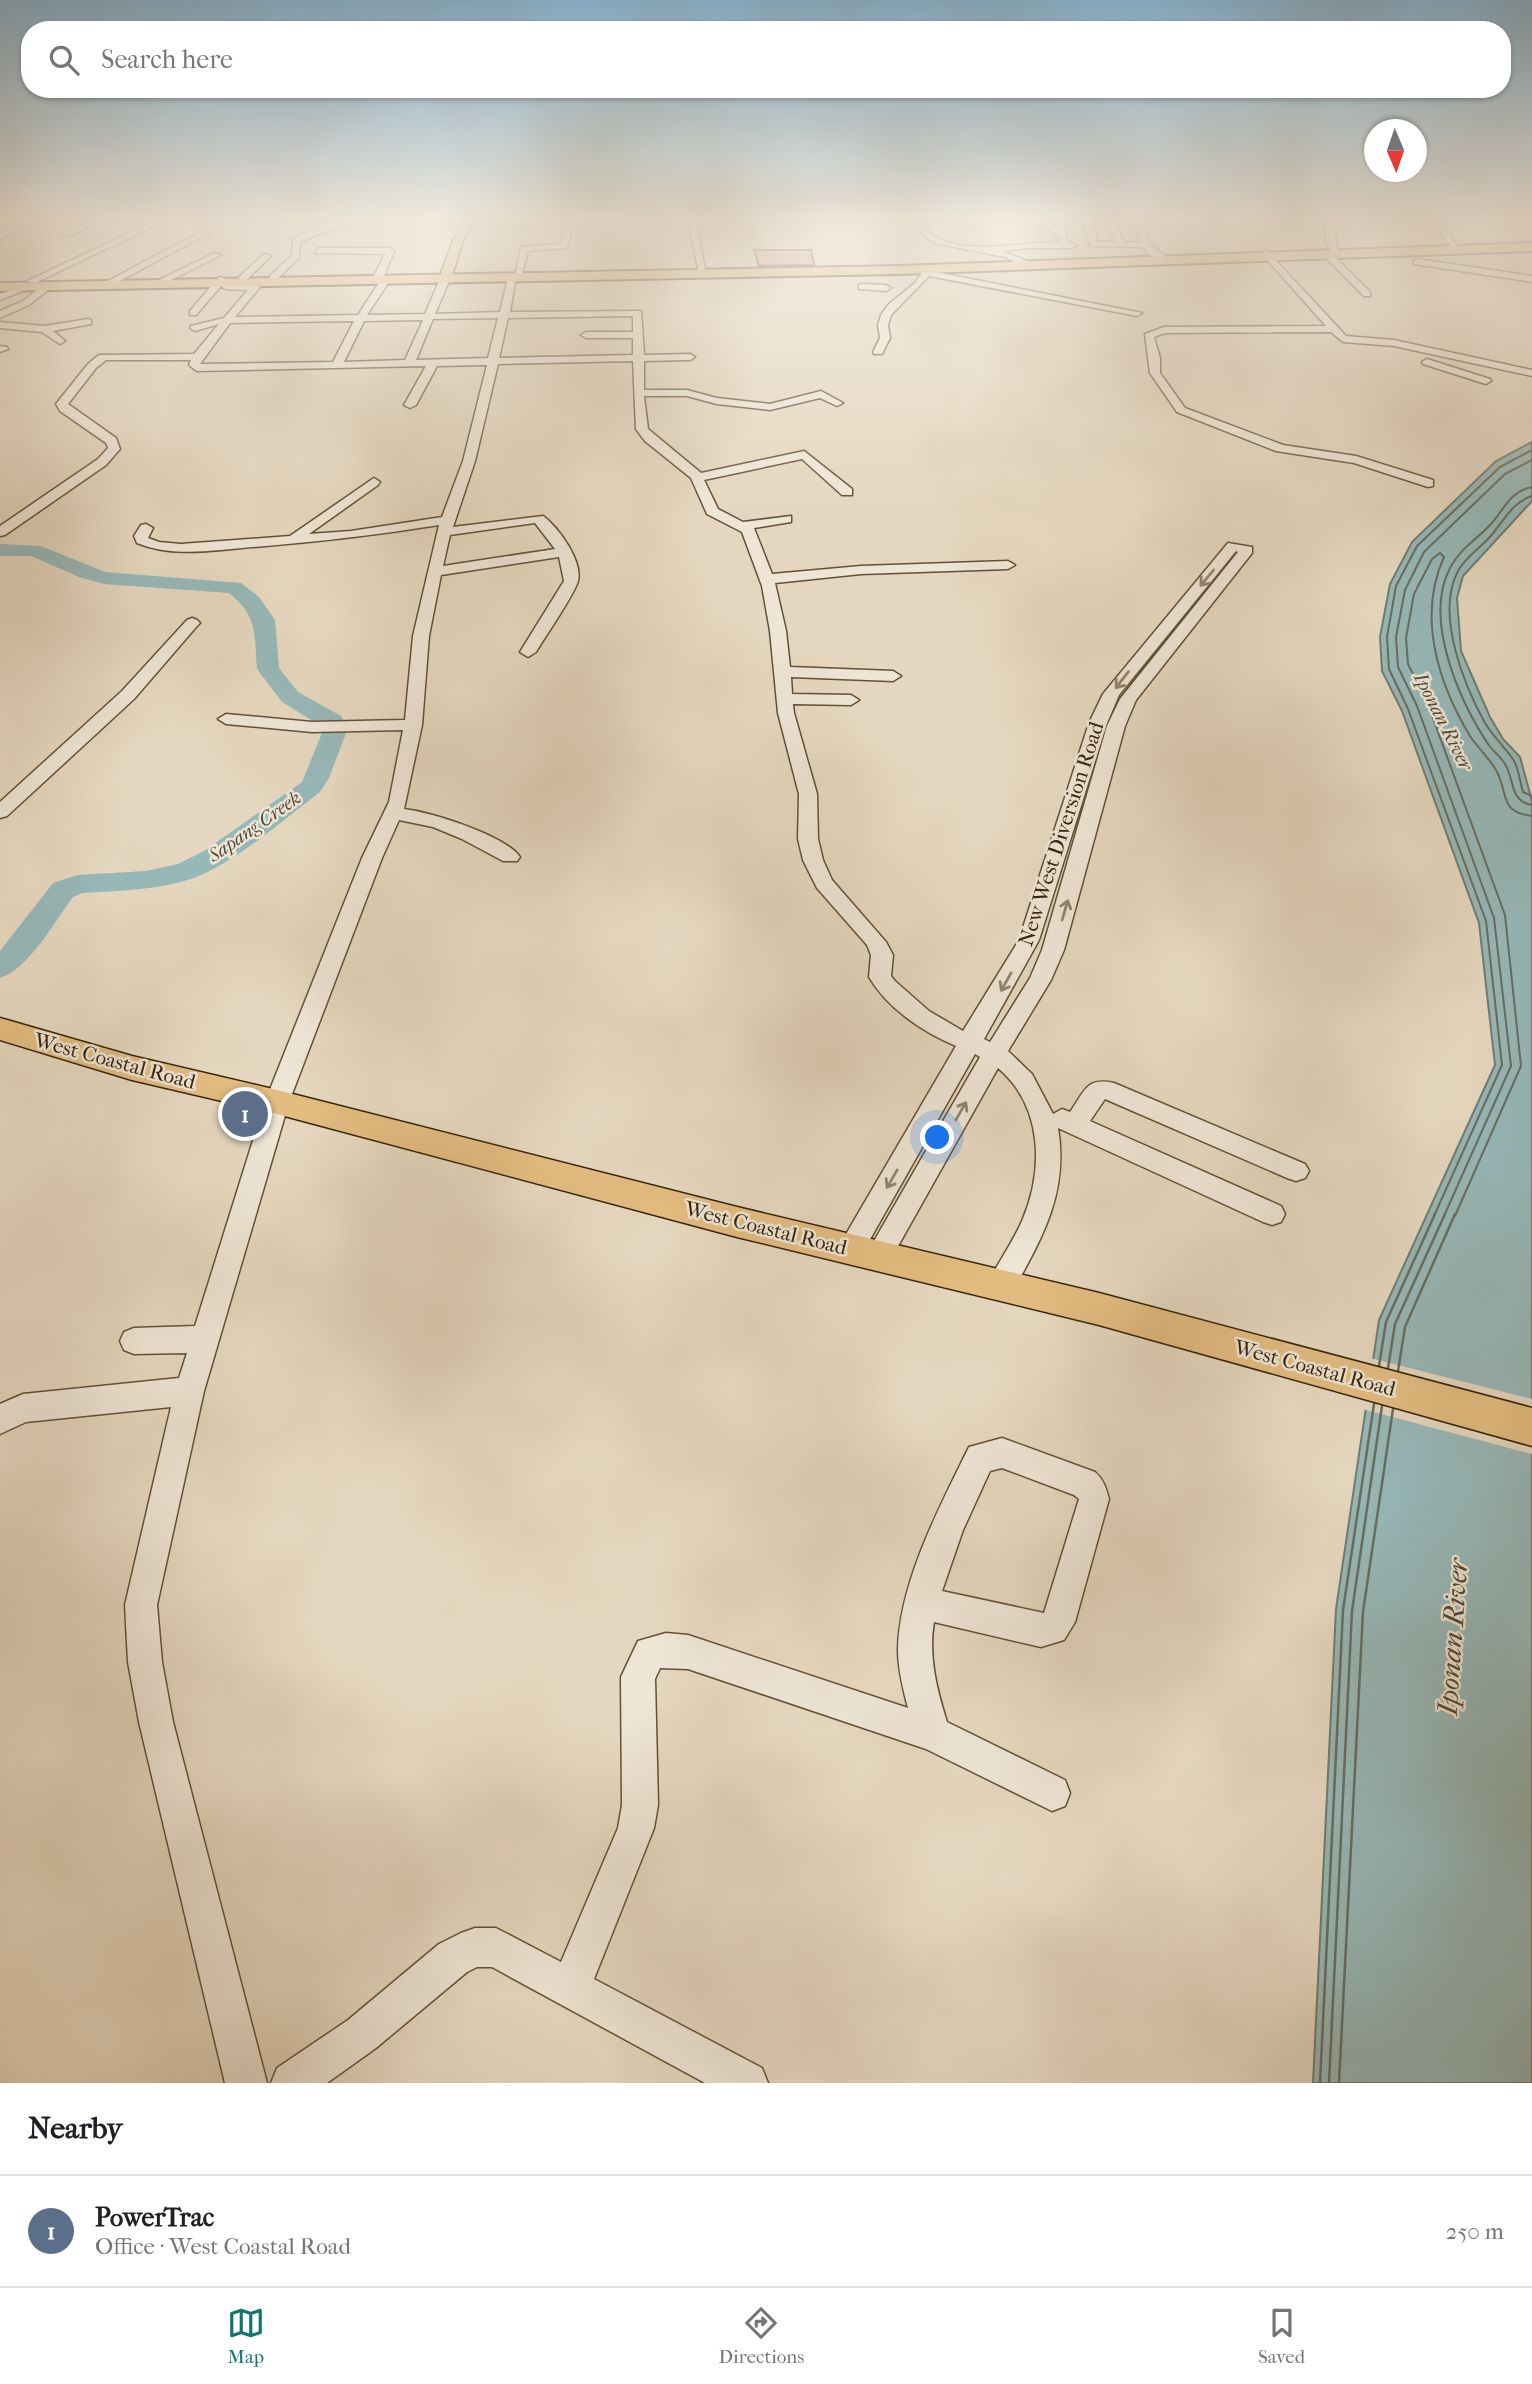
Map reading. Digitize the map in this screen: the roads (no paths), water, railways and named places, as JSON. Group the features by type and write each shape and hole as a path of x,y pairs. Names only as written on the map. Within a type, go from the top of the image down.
{"main road":[{"name":"West Coastal Road","path":"0,1029 132,1068 277,1102 724,1219 1099,1309 1532,1427"}],"street":[{"path":"234,314 197,357 194,365 197,368 690,357"},
{"path":"337,365 363,314"},
{"path":"409,363 429,314"},
{"path":"195,328 212,321 229,320 538,314"},
{"path":"638,314 642,429 697,478 712,511 742,526 751,535 767,579 778,631 784,699 792,741 808,794 808,839 813,860 824,883 876,942 882,955 880,977 890,990 913,1012 970,1044 995,1054 1018,1073 1042,1113 1049,1139 1051,1162 1047,1192 1030,1234 1000,1287"},
{"path":"878,352 885,338 882,328 887,314"},
{"path":"1319,314 1343,339 1369,346 1394,343 1532,373"},
{"path":"246,2083 156,1721 145,1662 141,1605 189,1391 277,1102 372,858 393,814 412,725 421,636 434,572 469,461 503,315"},
{"path":"0,325 46,329 88,322"},
{"path":"46,329 60,341"},
{"path":"1332,329 1164,330 1149,336 1155,358 1155,373 1181,410 1280,448 1315,451 1356,460 1427,483"},
{"path":"586,335 639,335"},
{"path":"1338,352 1334,344 1343,339"},
{"path":"1394,343 1413,357 1486,381"},
{"path":"1505,367 1526,356"},
{"path":"0,532 102,462 114,449 112,441 89,428 64,409 62,404 92,366 106,357 197,357"},
{"path":"410,405 433,363"},
{"path":"639,393 687,393 758,407 776,406 821,394 837,402"},
{"path":"697,478 804,455 846,492"},
{"path":"293,540 374,482"},
{"path":"146,528 141,536 142,540 152,550 538,519 552,533 570,565 571,581 528,652"},
{"path":"742,526 786,519"},
{"name":"New West Diversion Road","path":"1240,548 1125,706 1116,726 1053,950 1040,980 995,1054 865,1252 970,1044 1029,940 1107,701 1141,656 1240,548"},
{"path":"434,572 562,552"},
{"path":"767,579 861,570 1008,565"},
{"path":"0,812 128,695 192,623"},
{"path":"781,672 893,676"},
{"path":"784,699 851,700"},
{"path":"226,719 312,727 412,725"},
{"path":"393,814 421,816 470,834 510,858"},
{"path":"1076,1123 1099,1089 1114,1092 1296,1171"},
{"path":"1042,1113 1076,1123 1272,1214"},
{"path":"134,1341 206,1339"},
{"path":"0,1420 23,1408 189,1391"},
{"path":"923,1603 1041,1630 1052,1628 1058,1622 1094,1499 1091,1489 1084,1483 1002,1453 980,1458 952,1515 923,1603 915,1648 919,1689 933,1734"},
{"path":"570,1989 636,1828 640,1805 638,1677 650,1653 666,1650 688,1652 933,1734 1052,1793"},
{"path":"292,2083 362,2034 453,1958 475,1947 496,1948 747,2083"}],"water":[{"name":"Iponan River","path":"1532,442 1532,501 1463,576 1457,598 1461,651 1490,717 1503,739 1520,757 1532,801 1532,2083 1313,2083 1336,1609 1379,1320 1495,1065 1479,923 1402,711 1382,671 1380,637 1390,584 1412,542 1496,461"}],"waterway":[{"name":"Sapang Creek","path":"0,550 34,550 104,578 234,587 252,601 264,620 268,668 290,697 333,721 336,728 311,787 214,857 186,871 146,880 78,884 63,890 15,954 0,967"}],"place":[{"name":"PowerTrac","path":"245,1114"}]}
